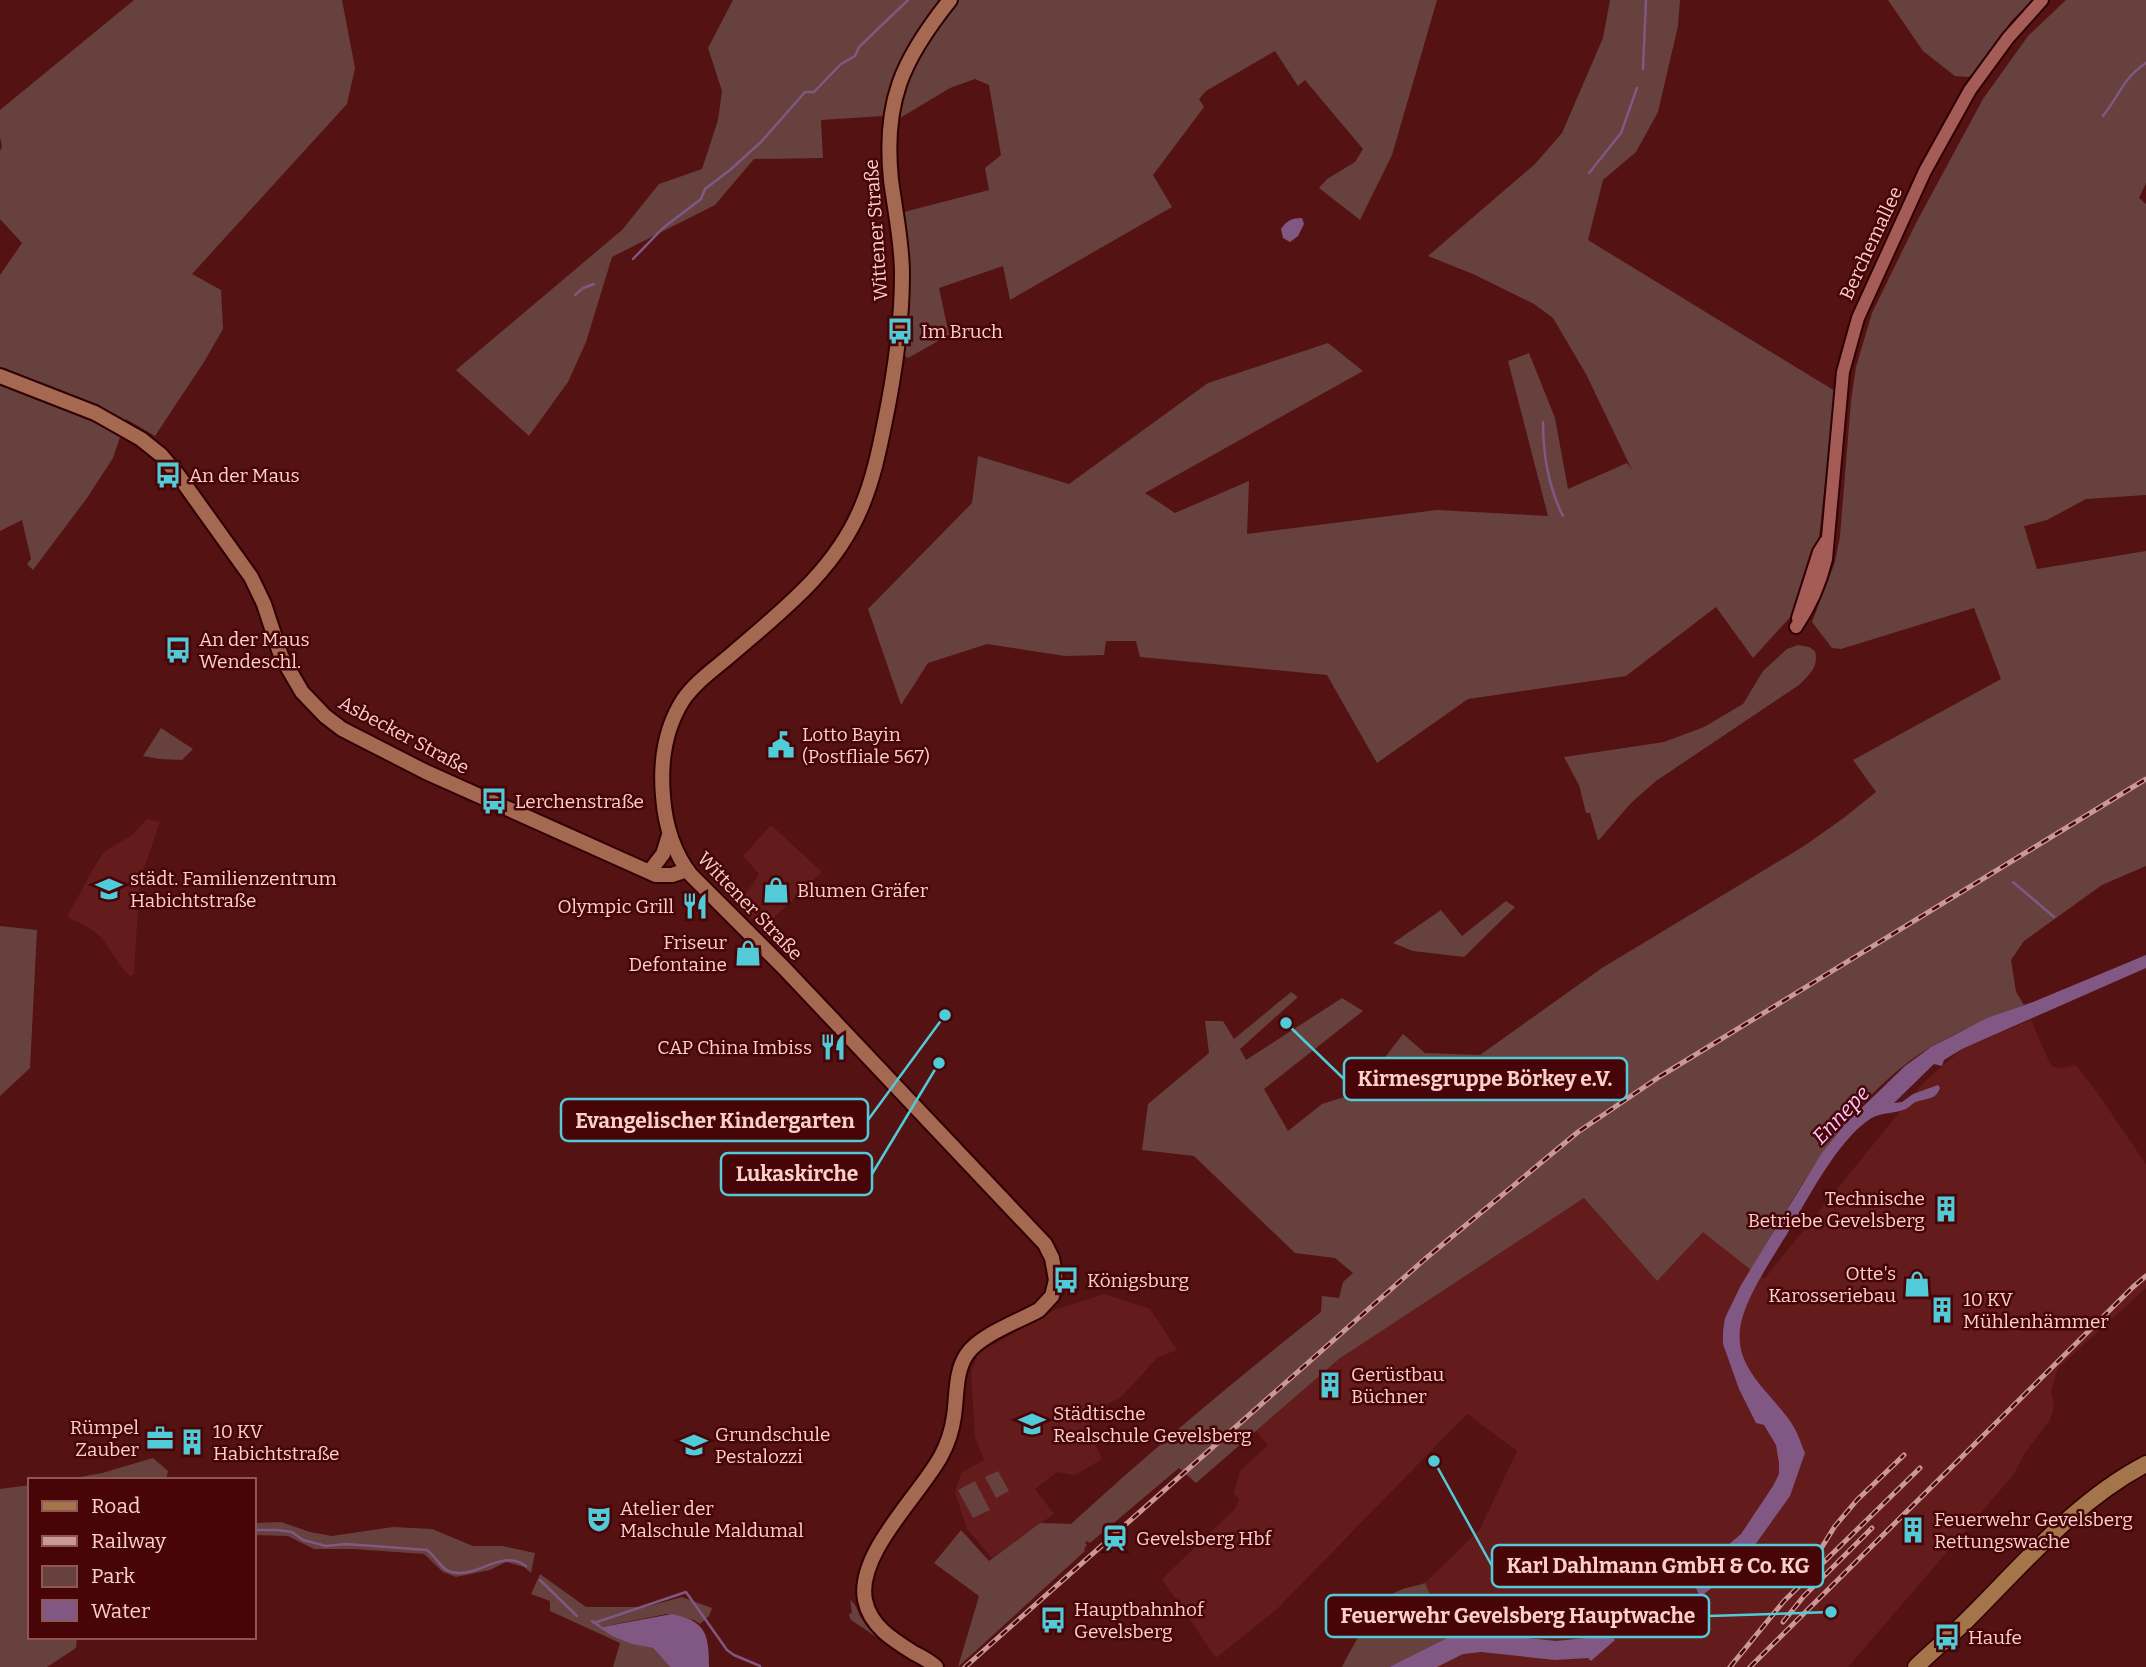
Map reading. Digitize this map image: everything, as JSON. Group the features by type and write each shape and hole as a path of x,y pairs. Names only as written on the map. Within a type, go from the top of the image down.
{"main road":[{"name":"Wittener Straße","path":"936,1667 920,1661 885,1634 872,1618 864,1595 868,1572 878,1547 936,1465 947,1443 964,1358 989,1336 1047,1304 1056,1280 1052,1258 1045,1244 1019,1216 784,968 710,896 684,865 668,835 661,779 663,750 676,713 699,681 787,607 821,573 850,531 869,488 896,364 901,309 901,250 889,149 892,111 896,91 911,56 950,0"},
{"name":"Asbecker Straße","path":"0,376 95,413 141,439 161,455 251,577 264,604 287,669 302,692 342,729 426,772 611,856 650,868"},
{"path":"650,868 663,854 668,835"},
{"path":"650,868 684,865"},
{"path":"1916,1667 2054,1532 2101,1494 2146,1464"}],"street":[{"name":"Berchemallee","path":"1828,537 1819,552 1796,627 1810,606 1821,581 1826,559 1828,537 1843,372 1858,318 1925,172 1970,90 2007,38 2042,0"}],"shaded area":[{"path":"147,819 160,822 139,890 134,974 130,976 102,938 88,927 67,917 104,852 133,834"},
{"name":"Blumen Gräfer","path":"771,825 822,872 762,929 739,905 759,874 743,856"},
{"path":"2031,1020 2051,1066 2060,1068 2076,1065 2146,1164 2146,1288 2058,1368 2051,1391 2054,1407 2050,1420 2024,1454 2015,1473 1848,1667 1389,1667 1449,1637 1425,1583 1480,1529 1517,1451 1467,1414 1277,1609 1216,1658 1162,1579 1235,1509 1239,1499 1234,1493 1240,1471 1268,1445 1256,1431 1339,1359 1584,1198 1656,1280 1703,1231 1764,1279 1924,1082 1962,1049"},
{"name":"Städtische Realschule Gevelsberg","path":"1104,1294 1150,1309 1177,1350 1158,1357 1122,1396 1089,1415 1090,1434 1102,1459 1075,1475 1057,1472 1035,1489 1054,1514 992,1558 967,1529 955,1492 961,1473 984,1460 975,1437 971,1373 978,1353 1055,1310"}],"green space":[{"path":"134,0 342,0 355,68 347,104 192,274 221,290 223,329 204,362 155,436 126,419 113,458 33,570 27,564 31,559 22,520 0,531 0,275 22,243 0,219 0,110"},
{"path":"733,0 943,0 917,36 892,84 884,116 821,120 823,158 754,159 715,205 612,257 586,342 568,382 529,436 456,370 622,230 659,184 702,169 718,120 722,91 708,48"},
{"path":"955,0 1437,0 1392,155 1360,220 1319,188 1327,179 1355,162 1363,149 1305,80 1298,86 1275,51 1206,91 1199,99 1204,107 1153,175 1172,207 1010,300 1003,266 939,288 949,335 908,358 903,355 900,213 989,190 985,168 1001,155 989,85 975,79 950,88 895,121 909,70"},
{"path":"1610,0 1680,0 1678,26 1658,112 1636,152 1603,180 1588,240 1835,391 1818,547 1793,614 1753,658 1716,607 1626,676 1468,699 1377,763 1327,675 1140,657 1136,641 1106,641 1104,655 1065,656 987,644 928,663 901,705 868,609 972,503 978,456 1069,484 1208,383 1328,343 1363,371 1145,493 1175,513 1249,481 1247,534 1437,510 1548,516 1508,361 1529,353 1555,418 1568,489 1627,463 1632,470 1586,374 1553,318 1534,304 1473,274 1428,256 1535,164 1562,133 1603,38"},
{"path":"1888,0 2033,0 2012,20 1969,77 1955,76 1923,51"},
{"path":"2066,0 2146,0 2146,183 2139,198 2146,204 2146,495 2086,499 2047,520 2024,526 2037,569 2146,551 2146,866 2102,885 2024,941 2011,960 2016,992 2024,1005 1931,1047 1901,1068 1871,1095 1821,1155 1751,1270 1703,1232 1657,1281 1584,1198 1339,1359 1196,1483 1179,1468 1090,1543 1087,1541 1085,1551 958,1667 979,1596 934,1563 961,1530 989,1561 1040,1523 1071,1524 1194,1416 1321,1312 1322,1296 1339,1298 1343,1282 1353,1273 1335,1258 1295,1253 1194,1156 1142,1150 1148,1104 1209,1053 1205,1021 1223,1021 1234,1039 1291,992 1298,997 1240,1049 1246,1060 1342,998 1363,1011 1264,1089 1288,1131 1322,1104 1357,1093 1403,1034 1425,1053 1480,1055 1602,968 1804,846 1845,817 1876,792 1853,760 2001,679 1974,608 1841,649 1832,648 1812,622 1835,562 1840,536 1856,367 1872,313 1916,223 1983,99 2028,36"},
{"path":"1798,645 1815,651 1816,657 1813,670 1799,685 1656,781 1631,803 1598,841 1590,813 1586,813 1579,785 1564,757 1664,742 1704,727 1743,704 1763,671 1787,649"},
{"path":"161,728 193,749 182,760 143,756"},
{"path":"1506,901 1515,907 1464,957 1413,951 1393,943 1441,910 1462,936"},
{"path":"0,926 37,930 30,1068 0,1096"},
{"path":"153,1458 168,1471 166,1478 75,1478"},
{"path":"998,1471 1009,1491 996,1498 985,1477"},
{"path":"975,1481 990,1510 973,1518 958,1490"},
{"path":"28,1485 28,1639 77,1639 76,1648 47,1667 0,1667 0,1489"},
{"path":"281,1522 332,1536 393,1527 432,1529 473,1546 502,1546 535,1553 531,1573 524,1567 506,1562 490,1570 456,1577 443,1572 424,1554 314,1549 288,1536 256,1535 256,1523"},
{"path":"540,1574 586,1607 645,1607 682,1597 712,1608 709,1616 700,1624 667,1614 601,1627 597,1625 632,1643 653,1648 670,1667 613,1667 620,1643 550,1611 550,1601 531,1594"},
{"path":"1425,1583 1449,1637 1389,1667 1342,1667 1366,1625 1382,1604 1404,1588"},
{"path":"850,1600 867,1626 887,1644 851,1620"}],"water":[{"path":"1302,218 1304,224 1298,236 1290,242 1283,238 1281,229 1285,224 1292,219"},
{"path":"2146,955 2146,968 1962,1049 1944,1060 1942,1066 1934,1064 1894,1103 1902,1102 1913,1094 1938,1085 1940,1088 1932,1098 1870,1119 1846,1141 1835,1156 1813,1188 1756,1287 1746,1308 1740,1331 1741,1350 1750,1371 1786,1415 1805,1453 1790,1496 1737,1570 1734,1567 1726,1577 1700,1597 1691,1577 1741,1534 1779,1474 1776,1445 1764,1425 1756,1423 1739,1389 1723,1344 1725,1318 1741,1285 1821,1154 1844,1125 1905,1066 1931,1047 1987,1018"},
{"path":"672,1614 699,1625 708,1646 709,1667 670,1667 653,1648 632,1644 597,1626 599,1624 602,1627"},
{"path":"1471,1631 1509,1633 1511,1636 1556,1641 1606,1636 1609,1633 1615,1640 1591,1661 1588,1658 1555,1660 1481,1652 1463,1654 1437,1667 1389,1667 1449,1637"}],"waterway":[{"path":"633,259 663,228 701,199 705,189 761,142 805,92 814,92 841,64 855,56 859,47 908,0"},
{"path":"1643,69 1646,0"},
{"path":"2103,116 2126,81 2146,63"},
{"path":"1589,173 1621,133 1637,88"},
{"path":"575,295 594,284"},
{"path":"1543,422 1547,470 1563,516"},
{"path":"2013,882 2054,917"},
{"path":"256,1530 292,1532 303,1540 326,1546 346,1544 427,1550 451,1572 461,1573 507,1560 526,1566"},
{"path":"540,1580 577,1616"},
{"path":"594,1623 686,1592 727,1650 760,1666"},
{"path":"592,1621 598,1625"}],"railway":[{"path":"965,1667 1425,1259 1578,1132 1659,1077 2146,779"},
{"path":"1750,1667 2146,1276"},
{"path":"1809,1568 1835,1526 1857,1500 1904,1455"},
{"path":"1730,1667 1784,1601 1920,1468"},
{"path":"1783,1622 1804,1596 1872,1528"}],"place":[{"name":"Im Bruch","path":"900,331"},
{"name":"An der Maus","path":"168,475"},
{"name":"An der Maus Wendeschl.","path":"178,650"},
{"name":"Lotto Bayin (Postfliale 567)","path":"781,745"},
{"name":"Lerchenstraße","path":"494,801"},
{"name":"städt. Familienzentrum Habichtstraße","path":"109,889"},
{"name":"Blumen Gräfer","path":"776,890"},
{"name":"Olympic Grill","path":"695,906"},
{"name":"Friseur Defontaine","path":"748,953"},
{"name":"Evangelischer Kindergarten","path":"945,1015"},
{"name":"Kirmesgruppe Börkey e.V.","path":"1286,1023"},
{"name":"CAP China Imbiss","path":"833,1047"},
{"name":"Lukaskirche","path":"939,1063"},
{"name":"Technische Betriebe Gevelsberg","path":"1946,1209"},
{"name":"Königsburg","path":"1066,1280"},
{"name":"Otte's Karosseriebau","path":"1917,1284"},
{"name":"10 KV Mühlenhämmer","path":"1942,1310"},
{"name":"Gerüstbau Büchner","path":"1330,1385"},
{"name":"Städtische Realschule Gevelsberg","path":"1032,1424"},
{"name":"Rümpel Zauber","path":"160,1438"},
{"name":"10 KV Habichtstraße","path":"192,1442"},
{"name":"Grundschule Pestalozzi","path":"694,1445"},
{"name":"Karl Dahlmann GmbH & Co. KG","path":"1434,1461"},
{"name":"Atelier der Malschule Maldumal","path":"599,1519"},
{"name":"Feuerwehr Gevelsberg Rettungswache","path":"1913,1530"},
{"name":"Gevelsberg Hbf","path":"1115,1538"},
{"name":"Feuerwehr Gevelsberg Hauptwache","path":"1831,1612"},
{"name":"Hauptbahnhof Gevelsberg","path":"1053,1620"},
{"name":"Haufe","path":"1947,1637"}],"water label":[{"name":"Ennepe","path":"1841,1115"}]}
